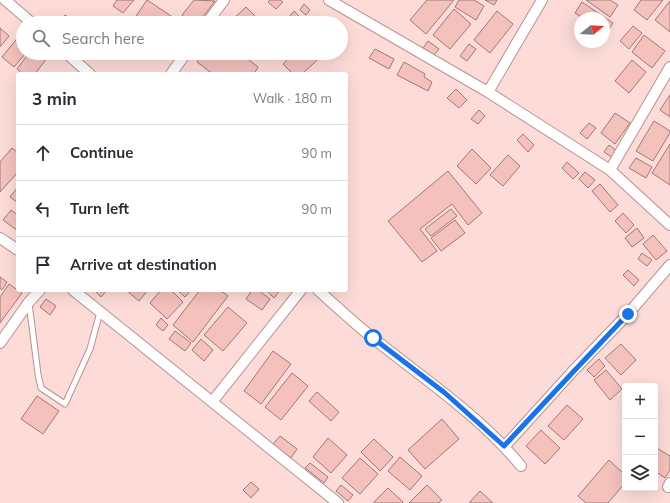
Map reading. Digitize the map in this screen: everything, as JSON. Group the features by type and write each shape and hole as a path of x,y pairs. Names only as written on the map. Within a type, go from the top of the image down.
{"street":[{"path":"5,0 24,16"},
{"path":"212,16 224,0"},
{"path":"329,0 488,92 610,170 670,225"},
{"path":"488,92 542,0"},
{"path":"74,60 88,72"},
{"path":"172,72 181,60"},
{"path":"610,170 670,67"},
{"path":"0,238 16,249"},
{"path":"504,446 628,314 670,265"},
{"path":"0,343 29,302 38,292"},
{"path":"76,292 338,503"},
{"path":"212,402 300,292"},
{"path":"320,292 373,338 445,393 504,446 521,466"}],"lane":[{"path":"29,302 41,388 65,404 90,349 101,311"}],"building":[{"path":"117,0 134,0 123,13 113,6"},
{"path":"147,0 171,16 136,16"},
{"path":"194,0 215,1 203,16 182,15"},
{"path":"270,0 280,0 283,2 276,9 268,2"},
{"path":"427,0 454,0 426,34 410,20"},
{"path":"459,0 474,0 484,6 476,20 455,7"},
{"path":"485,0 497,0 494,5"},
{"path":"586,0 610,0 618,5 610,17 610,12 603,12"},
{"path":"641,0 663,0 647,20 634,10"},
{"path":"670,1 670,32 655,20"},
{"path":"582,2 597,12 576,12"},
{"path":"304,4 310,10 306,15 300,10"},
{"path":"246,7 255,16 236,16"},
{"path":"454,9 471,24 450,49 433,35"},
{"path":"294,11 299,16 290,16"},
{"path":"497,11 513,24 490,53 474,40"},
{"path":"610,21 613,23 610,28"},
{"path":"633,26 642,33 629,49 620,41"},
{"path":"0,28 9,36 0,47"},
{"path":"644,35 665,51 652,68 632,52"},
{"path":"16,40 16,60 20,60 14,67 2,57"},
{"path":"428,41 439,49 434,55 423,48"},
{"path":"469,44 476,49 467,61 460,56"},
{"path":"375,49 394,59 389,69 369,58"},
{"path":"24,60 46,60 36,72 21,72 17,69"},
{"path":"199,60 249,60 258,67 255,72 210,72 197,62"},
{"path":"287,60 317,60 304,72 291,72 283,64"},
{"path":"632,60 646,72 629,93 615,81"},
{"path":"404,62 425,74 424,77 432,82 428,91 397,75"},
{"path":"456,89 467,100 459,108 447,98"},
{"path":"670,95 670,117 660,110"},
{"path":"479,110 485,116 478,124 471,119"},
{"path":"615,113 630,123 615,144 601,133"},
{"path":"654,121 670,131 670,133 653,161 636,151"},
{"path":"589,123 596,128 587,139 580,133"},
{"path":"523,134 534,145 528,152 517,140"},
{"path":"670,144 670,185 652,173"},
{"path":"609,145 618,152 613,158 604,152"},
{"path":"12,148 16,151 16,174 0,192 0,162"},
{"path":"472,149 491,168 476,184 457,166"},
{"path":"508,155 520,166 503,186 490,175"},
{"path":"636,158 652,167 646,178 629,168"},
{"path":"567,162 579,173 573,179 562,168"},
{"path":"448,171 482,213 468,225 452,204 420,229 437,251 422,262 388,221"},
{"path":"585,172 595,180 588,188 579,179"},
{"path":"600,184 618,205 610,212 592,191"},
{"path":"16,190 16,202 10,197"},
{"path":"451,209 457,216 431,236 425,229"},
{"path":"11,210 16,214 16,230 3,220"},
{"path":"623,213 634,225 626,233 615,221"},
{"path":"455,220 465,233 441,251 431,238"},
{"path":"637,228 644,238 632,247 625,238"},
{"path":"653,235 667,251 656,260 643,244"},
{"path":"642,253 652,260 647,266 638,259"},
{"path":"628,270 639,280 634,286 623,275"},
{"path":"0,277 7,282 2,290 0,288"},
{"path":"9,284 16,289 16,292 22,293 0,323 0,297"},
{"path":"96,292 105,292 101,297"},
{"path":"128,292 146,292 139,301"},
{"path":"159,292 173,292 183,302 167,319 150,303"},
{"path":"179,292 189,292 185,297"},
{"path":"198,292 223,292 228,296 193,342 173,325"},
{"path":"251,292 261,292 270,299 262,310 246,299"},
{"path":"268,292 278,292 274,298"},
{"path":"46,299 56,306 50,315 40,307"},
{"path":"228,307 247,323 223,351 204,335"},
{"path":"161,318 168,325 163,331 156,325"},
{"path":"175,331 191,343 185,351 169,339"},
{"path":"201,339 213,350 204,361 192,350"},
{"path":"621,344 636,360 621,375 605,358"},
{"path":"273,351 291,364 261,404 244,391"},
{"path":"599,359 605,366 594,377 587,370"},
{"path":"606,370 622,389 610,400 594,380"},
{"path":"292,373 308,386 281,420 265,407"},
{"path":"317,392 339,412 331,421 309,401"},
{"path":"37,396 59,411 43,434 21,419"},
{"path":"567,405 583,419 564,440 548,426"},
{"path":"442,419 459,439 425,469 408,450"},
{"path":"541,430 560,448 545,464 526,446"},
{"path":"280,436 297,449 291,458 273,444"},
{"path":"328,438 347,455 331,473 313,457"},
{"path":"374,439 393,457 380,471 361,452"},
{"path":"658,449 670,456 670,470 665,478 658,473"},
{"path":"400,457 422,476 410,490 388,471"},
{"path":"360,458 378,474 360,494 342,478"},
{"path":"609,460 622,472 622,487 608,503 586,503 578,496"},
{"path":"310,463 328,477 324,483 305,468"},
{"path":"251,482 259,489 251,498 243,490"},
{"path":"341,485 353,495 348,501 336,491"},
{"path":"427,485 442,500 438,503 409,503"},
{"path":"388,488 403,502 373,503"},
{"path":"480,491 493,503 469,503"}],"route":[{"path":"373,338 445,393 504,446 628,314"}]}
